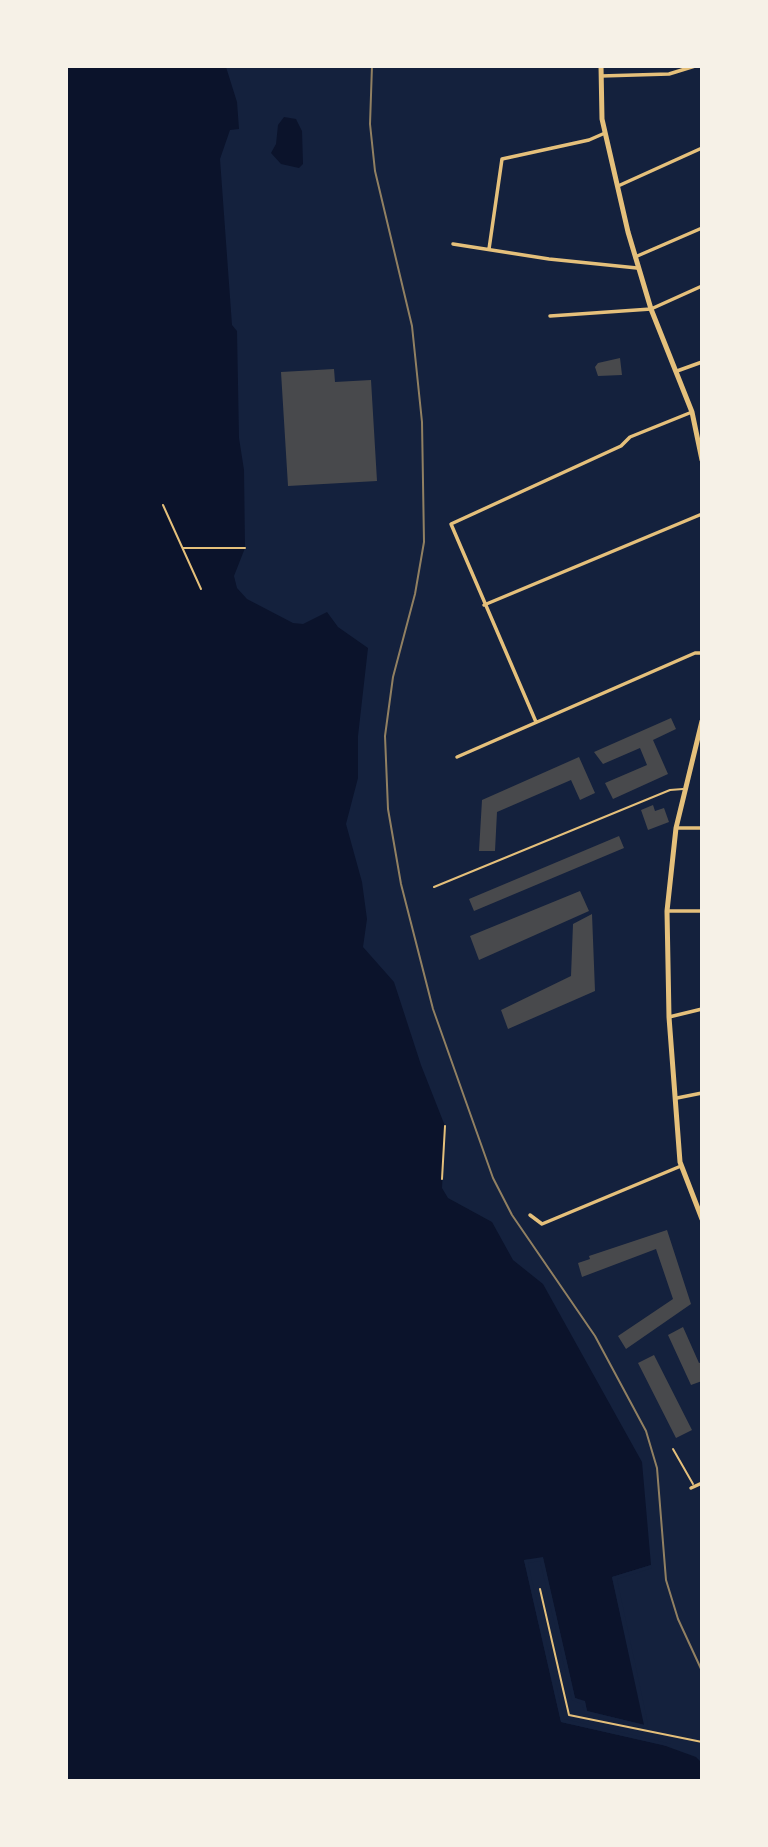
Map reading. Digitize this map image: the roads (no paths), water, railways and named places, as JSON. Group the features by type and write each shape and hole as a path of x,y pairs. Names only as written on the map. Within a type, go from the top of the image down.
{"main road":[{"path":"601,66 605,133 637,268 692,412 702,460"},
{"path":"702,721 698,747 683,789 667,911 669,1017 681,1166 702,1219"}],"street":[{"path":"601,76 668,74 695,66"},
{"path":"489,249 502,159 589,140 605,133"},
{"path":"618,186 702,148"},
{"path":"635,257 702,228"},
{"path":"453,244 637,268"},
{"path":"550,316 651,309 702,286"},
{"path":"675,371 702,362"},
{"path":"536,722 451,524 621,446 630,438 692,412"},
{"path":"484,606 702,513"},
{"path":"457,757 695,653 702,653"},
{"path":"676,828 702,828"},
{"path":"667,911 702,911"},
{"path":"669,1017 702,1009"},
{"path":"677,1098 702,1093"},
{"path":"530,1215 542,1224 681,1166"},
{"path":"693,1487 702,1483"}],"lane":[{"path":"434,887 670,790 683,789"},
{"path":"673,1449 693,1487"},
{"path":"540,1589 569,1714 702,1742"}],"water":[{"path":"67,67 226,67 237,102 239,129 230,130 220,159 232,325 237,331 239,438 244,470 245,548 234,576 237,588 247,599 293,623 303,624 327,612 338,627 368,648 358,736 358,778 346,824 362,882 367,919 363,947 394,982 421,1065 445,1126 442,1188 448,1198 492,1222 513,1260 543,1284 642,1462 651,1565 612,1577 645,1725 587,1711 585,1702 575,1698 543,1558 524,1560 561,1722 663,1745 696,1757 701,1762 701,1780 67,1780"},
{"path":"284,117 296,119 302,131 303,164 299,168 281,164 271,153 276,144 278,125"}],"railway":[{"path":"372,66 370,124 375,171 412,326 422,422 424,542 415,594 393,677 385,736 388,809 401,884 433,1009 493,1178 512,1215 595,1336 646,1431 657,1468 666,1580 678,1619 702,1671"}]}
